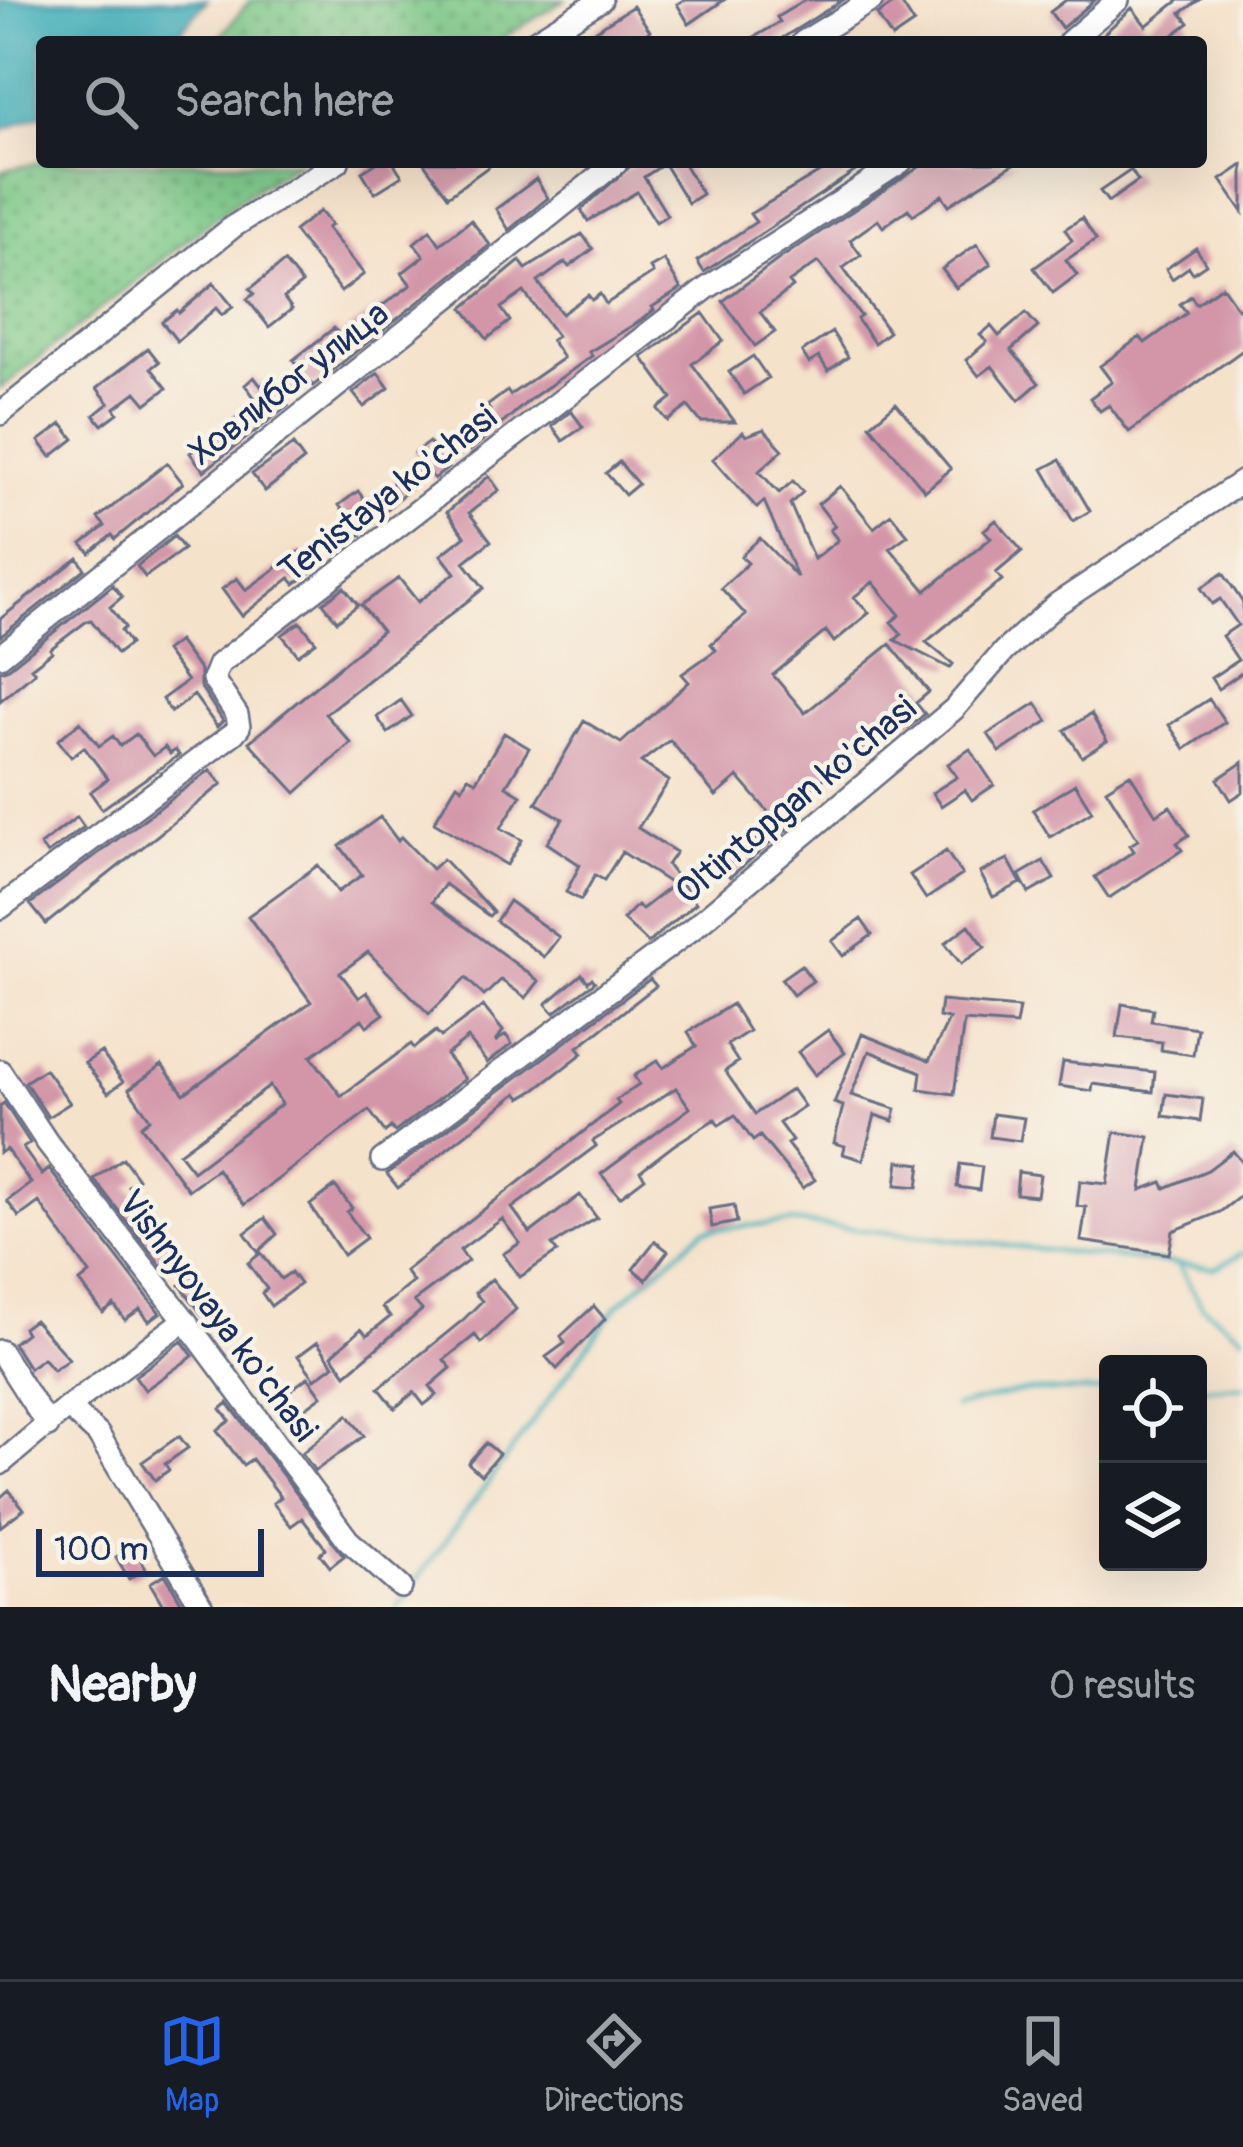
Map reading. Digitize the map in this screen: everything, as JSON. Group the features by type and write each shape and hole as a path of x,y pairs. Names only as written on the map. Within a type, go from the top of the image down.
{"street":[{"path":"542,36 601,0"},
{"path":"813,36 872,0"},
{"path":"1077,36 1118,0"},
{"path":"0,414 234,226 328,168"},
{"name":"Ховлибог улица","path":"0,656 610,168"},
{"name":"Tenistaya ko'chasi","path":"0,908 234,733 239,721 213,679 219,664 707,288 892,168"},
{"name":"Oltintopgan ko'chasi","path":"382,1160 692,929 953,709 1004,651 1058,604 1243,481"},
{"name":"Vishnyovaya ko'chasi","path":"0,1071 47,1142 347,1540 400,1587"},
{"path":"0,1464 68,1406 185,1320"},
{"path":"0,1351 48,1426"},
{"path":"68,1406 98,1434 202,1607"}],"green space":[{"path":"250,0 565,0 506,36 221,36"},
{"path":"36,163 36,168 290,168 239,199 0,389 0,171"}],"water":[{"path":"0,0 207,0 176,36 36,36 36,116 0,131"}],"building":[{"path":"724,0 689,24 677,4"},
{"path":"805,0 843,0 786,36 756,36 780,22 777,17"},
{"path":"899,0 914,23 891,36 877,15"},
{"path":"1066,0 1095,0 1062,28 1050,12"},
{"path":"1179,0 1199,0 1181,13 1189,23 1172,36 1102,36 1132,8 1146,26"},
{"path":"633,6 650,31 642,36 587,36"},
{"path":"1243,165 1243,212 1221,180"},
{"path":"397,168 402,176 375,193 362,172"},
{"path":"427,168 487,168 448,196"},
{"path":"628,168 658,168 644,177 667,215 656,222 637,192 588,221 581,210"},
{"path":"666,168 687,168 702,194 688,203"},
{"path":"826,168 860,168 704,272 697,261 756,222 750,214"},
{"path":"918,168 1008,168 949,205 942,195 913,215 908,209 883,227 878,220 850,240 861,255 843,268 889,332 874,343 857,319 861,316 818,262 789,282 793,287 760,312 775,332 755,346 723,301"},
{"path":"1131,170 1138,181 1108,202 1100,191"},
{"path":"536,179 548,198 509,230 496,209"},
{"path":"320,211 331,225 327,228 364,274 341,292 294,231"},
{"path":"1082,218 1096,240 1066,260 1077,275 1053,293 1034,268 1072,240 1065,229"},
{"path":"471,220 490,245 313,386 309,381 284,401 288,406 204,471 190,453 258,402 245,385 254,377 261,386 268,380 274,388 300,369 293,360 334,328 340,336 411,285 402,273 424,256 414,243 430,230 440,244"},
{"path":"582,234 593,249 538,282 562,314 588,295 592,300 600,294 606,304 653,273 650,268 664,260 681,289 589,352 592,356 532,398 470,451 446,464 448,468 434,479 430,474 401,496 361,535 339,505 358,491 367,503 421,462 414,453 429,442 438,454 490,410 487,406 563,358 551,340 557,336 524,292 501,308 510,321 487,339 463,308 520,261 526,269"},
{"path":"977,244 991,264 956,288 942,269"},
{"path":"1196,248 1206,264 1193,273 1189,267 1172,279 1166,269"},
{"path":"284,262 302,284 284,298 292,309 269,327 247,299 254,294 250,289"},
{"path":"214,283 233,307 222,315 216,308 177,341 162,322"},
{"path":"1222,286 1238,309 1243,305 1243,350 1129,432 1109,405 1100,411 1090,398 1112,382 1100,366 1140,337 1145,343 1187,313 1180,304 1191,296 1196,304"},
{"path":"703,313 723,341 692,364 735,422 701,422 688,406 668,421 658,409 672,398 642,357"},
{"path":"1026,313 1038,327 1011,350 1039,383 1019,400 992,366 979,376 966,360 987,342 980,335 991,326 999,336"},
{"path":"832,332 848,357 828,371 819,357 809,363 802,352"},
{"path":"148,348 159,362 151,368 167,388 146,404 136,392 102,425 94,415 109,403 97,388"},
{"path":"753,356 768,378 744,394 729,372"},
{"path":"378,373 389,388 364,407 353,393"},
{"path":"896,403 951,469 925,491 870,425"},
{"path":"571,411 583,427 563,441 552,426"},
{"path":"62,424 74,439 51,457 39,441"},
{"path":"764,429 783,450 759,471 779,493 793,481 803,492 790,504 814,559 838,540 830,530 835,526 818,504 840,486 874,528 891,514 908,535 890,548 926,591 991,538 984,530 996,520 1022,551 996,573 1002,580 926,642 953,664 950,668 895,640 902,634 891,622 900,615 873,582 854,597 869,613 834,642 826,631 773,675 805,713 890,644 929,692 916,703 925,714 909,727 900,716 788,808 798,820 730,877 723,869 777,822 738,777 716,796 670,740 641,762 669,781 638,828 676,852 667,865 696,903 648,943 623,920 637,905 642,909 673,885 622,852 604,880 595,875 581,900 566,892 580,865 547,843 563,819 536,803 584,721 621,743 689,682 682,674 716,650 711,644 746,615 721,588 748,563 741,556 760,538 797,577 764,501 757,508 713,459 743,432 746,436"},
{"path":"293,445 304,460 265,491 252,474"},
{"path":"1060,460 1090,511 1073,521 1043,469"},
{"path":"619,462 638,484 625,495 606,473"},
{"path":"167,463 183,483 115,539 112,535 90,553 82,544 105,526 98,518"},
{"path":"489,476 499,490 469,513 491,541 464,562 484,588 325,714 351,743 296,793 249,742 382,631 361,605 399,578 418,602 455,573 441,555 465,536 447,512"},
{"path":"174,536 184,549 145,577 137,566"},
{"path":"300,551 314,570 295,584 290,578 242,616 222,589 237,578 246,590"},
{"path":"78,558 85,569 0,637 0,619"},
{"path":"1223,573 1243,603 1243,672 1218,689 1211,678 1238,660 1222,636 1238,625 1220,599 1212,604 1201,588"},
{"path":"113,585 122,597 110,607 125,627 121,631 130,644 117,654 91,620 87,621 50,649 31,668 35,672 0,701 0,671"},
{"path":"344,587 358,605 337,621 323,603"},
{"path":"300,622 316,642 298,655 282,635"},
{"path":"178,641 200,671 200,686 223,721 217,727 194,695 171,712 162,699 187,681 165,651"},
{"path":"1209,699 1225,722 1185,749 1169,725"},
{"path":"401,700 412,716 388,733 377,717"},
{"path":"1036,703 1048,721 1000,752 988,734"},
{"path":"1091,714 1107,741 1082,757 1065,730"},
{"path":"80,722 99,746 113,736 120,746 136,734 153,756 165,747 179,755 102,809 90,792 108,779 84,747 71,757 58,740"},
{"path":"504,733 529,748 506,786 521,795 501,828 522,840 507,865 434,822 457,784 462,788 468,777 476,781"},
{"path":"970,749 994,785 972,800 965,790 941,806 932,793 957,777 948,764"},
{"path":"1243,762 1243,792 1231,800 1218,779"},
{"path":"210,770 222,784 46,924 30,904"},
{"path":"1130,774 1156,815 1170,806 1189,835 1177,843 1182,850 1109,898 1095,877 1134,851 1130,845 1138,840 1106,789"},
{"path":"1075,784 1092,811 1050,837 1033,810"},
{"path":"77,817 84,827 47,854 40,845"},
{"path":"380,817 398,841 401,837 432,869 443,859 493,912 489,916 445,884 432,902 539,981 526,998 501,980 484,996 466,978 429,1014 368,952 340,973 359,998 367,992 384,1014 367,1026 362,1019 311,1056 341,1096 411,1044 414,1048 436,1031 441,1037 483,1006 503,1031 495,1042 506,1035 512,1044 487,1063 468,1038 446,1055 465,1079 395,1132 391,1127 385,1132 369,1110 244,1205 217,1169 188,1190 141,1126 150,1119 129,1089 162,1065 184,1094 311,1002 248,916 318,865 338,892 362,875 340,846","holes":["270,1086 282,1104 193,1171 179,1153"]},
{"path":"946,851 962,875 926,899 910,875"},
{"path":"1008,859 1021,883 993,897 980,873"},
{"path":"1043,861 1054,879 1029,893 1019,875"},
{"path":"509,901 559,937 544,957 496,921"},
{"path":"861,919 872,935 843,956 832,941"},
{"path":"969,925 985,947 961,964 945,943"},
{"path":"801,965 813,981 793,995 781,979"},
{"path":"582,974 588,982 592,978 595,982 554,1013 546,1004"},
{"path":"650,979 656,986 578,1047 583,1053 535,1090 521,1098 517,1093 398,1188 387,1174"},
{"path":"941,1001 1019,1008 1016,1025 964,1021 954,1094 919,1089 921,1072 869,1051 851,1095 896,1109 893,1121 875,1115 863,1160 843,1154 845,1146 834,1143 843,1106 834,1103 862,1034 929,1061 949,1019 939,1017"},
{"path":"732,1004 749,1031 727,1045 738,1062 725,1071 755,1114 792,1089 804,1106 779,1123 792,1141 787,1144 815,1180 803,1188 760,1136 753,1141 735,1115 719,1125 715,1119 674,1145 640,1171 645,1178 620,1197 601,1174 690,1108 676,1088 593,1141 596,1146 512,1208 530,1233 580,1195 597,1218 552,1245 557,1252 520,1277 503,1254 520,1243 502,1219 460,1250 468,1261 414,1301 422,1310 346,1374 332,1355 361,1329 367,1335 390,1317 382,1307 413,1282 405,1271 619,1104 616,1100 639,1084 634,1076 658,1060 663,1068 696,1046 688,1032"},
{"path":"1122,1004 1153,1009 1151,1021 1197,1028 1193,1055 1161,1050 1162,1042 1117,1037"},
{"path":"828,1030 845,1053 815,1075 798,1052"},
{"path":"101,1052 123,1082 108,1093 85,1063"},
{"path":"1063,1062 1155,1072 1153,1092 1093,1084 1092,1091 1059,1086"},
{"path":"45,1069 70,1103 48,1117 25,1082"},
{"path":"1166,1094 1203,1099 1200,1121 1163,1116"},
{"path":"4,1103 30,1143 23,1148 42,1175 49,1169 160,1313 149,1321 140,1309 125,1320 114,1305 103,1313 80,1282 90,1274 39,1202 19,1217 7,1201 31,1183 6,1149 0,1153 0,1106"},
{"path":"993,1114 1024,1118 1020,1141 990,1137"},
{"path":"1115,1132 1149,1137 1141,1190 1162,1182 1165,1188 1208,1170 1233,1151 1243,1163 1243,1194 1220,1212 1173,1231 1169,1254 1081,1241 1086,1207 1077,1206 1080,1181 1107,1184"},
{"path":"123,1158 138,1179 128,1186 182,1253 163,1268 94,1179"},
{"path":"899,1161 921,1164 918,1187 896,1185"},
{"path":"960,1164 982,1167 979,1190 957,1187"},
{"path":"1018,1172 1040,1175 1037,1196 1016,1194"},
{"path":"335,1186 366,1238 343,1255 310,1205"},
{"path":"734,1205 737,1222 712,1227 709,1209"},
{"path":"265,1218 277,1234 258,1252 245,1233"},
{"path":"655,1241 668,1251 646,1280 633,1269"},
{"path":"261,1253 281,1279 291,1272 300,1284 271,1306 262,1293 267,1289 248,1263"},
{"path":"193,1275 218,1311 206,1320 180,1285"},
{"path":"492,1279 516,1309 481,1343 475,1335 444,1360 451,1368 430,1386 437,1395 424,1405 414,1392 395,1408 379,1388 463,1320 482,1301 475,1293"},
{"path":"594,1306 605,1319 557,1369 546,1357 565,1343 561,1336"},
{"path":"34,1320 69,1359 53,1370 43,1358 29,1368 13,1343"},
{"path":"182,1341 193,1356 145,1390 135,1376"},
{"path":"317,1342 334,1365 315,1379 298,1356"},
{"path":"308,1377 322,1396 299,1413 285,1394"},
{"path":"228,1403 344,1556 330,1567 320,1554 326,1549 302,1518 291,1526 273,1503 281,1497 252,1459 243,1465 217,1430 230,1421 221,1409"},
{"path":"348,1415 364,1436 315,1471 302,1453"},
{"path":"179,1436 188,1448 165,1464 169,1470 155,1480 142,1462"},
{"path":"486,1443 499,1454 481,1475 468,1463"},
{"path":"9,1490 24,1509 0,1527 0,1498"},
{"path":"133,1547 146,1569 129,1579 116,1557"},
{"path":"165,1574 184,1607 164,1607 150,1583"}],"waterway":[{"path":"397,1607 617,1306 704,1230 790,1222 1215,1268 1243,1253"},
{"path":"1179,1266 1202,1306 1243,1336"},
{"path":"1207,1388 1243,1386"},
{"path":"954,1407 1024,1391 1099,1391"}]}
